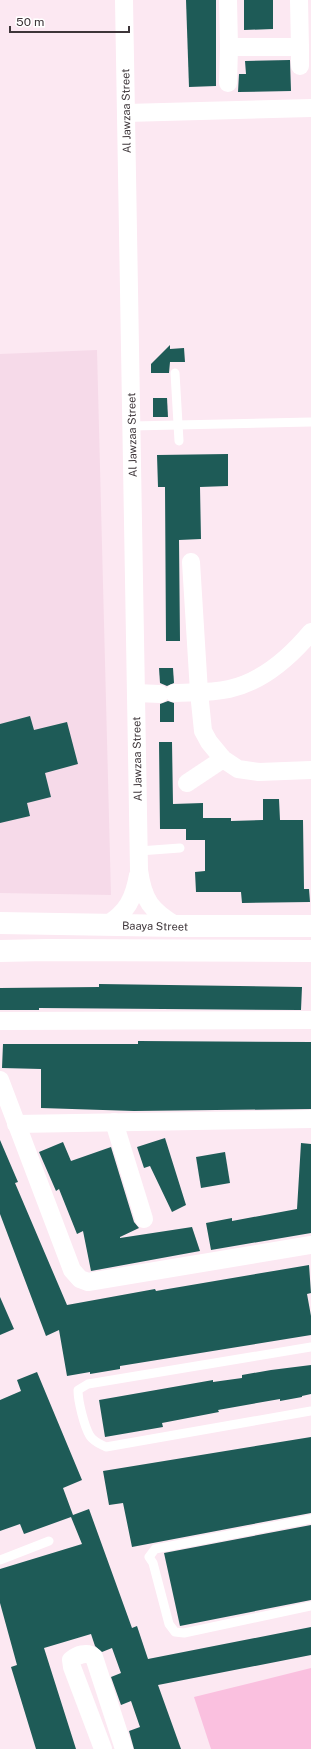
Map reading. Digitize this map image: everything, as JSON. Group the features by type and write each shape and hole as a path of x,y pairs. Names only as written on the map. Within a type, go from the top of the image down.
{"main road":[{"name":"Baaya Street","path":"0,923 177,926 311,926"},
{"path":"0,951 311,951"}],"street":[{"name":"Al Jawzaa Street","path":"124,0 139,870"},
{"path":"228,0 228,83"},
{"path":"299,0 300,66"},
{"path":"229,47 300,47"},
{"path":"126,113 311,108"},
{"path":"191,562 199,692 203,731 209,742 223,759 238,769 259,772 311,770"},
{"path":"136,693 199,692 229,689 261,676 296,650 311,632"},
{"path":"187,783 223,759"},
{"path":"106,925 124,912 131,902 139,870"},
{"path":"139,870 144,894 149,904 157,913 177,926"},
{"path":"0,1021 311,1020"},
{"path":"0,1080 72,1270 80,1279 88,1282 311,1245"},
{"path":"16,1124 311,1119"},
{"path":"114,1122 144,1219"},
{"path":"103,1749 72,1667 71,1660 75,1657 86,1654 91,1654 94,1657 124,1749"}],"lane":[{"path":"175,373 179,441"},
{"path":"132,426 311,421"},
{"path":"139,851 180,848"},
{"path":"311,1346 88,1384 78,1390 78,1398 90,1436 96,1443 106,1447 311,1410"},
{"path":"311,1519 156,1549 149,1557 153,1563 170,1624 175,1632 184,1634 311,1606"},
{"path":"0,1560 50,1541"}],"shaded area":[{"path":"97,350 111,895 0,893 0,354"},
{"path":"311,1668 311,1749 211,1749 194,1697"}],"building":[{"path":"186,0 216,0 216,86 189,87"},
{"path":"244,0 273,0 273,29 244,30"},
{"path":"290,60 291,91 238,92 239,74 246,74 245,61"},
{"path":"170,345 170,349 184,348 185,362 170,362 169,373 151,373 151,364"},
{"path":"153,398 167,398 168,417 153,417"},
{"path":"228,454 228,486 200,487 201,539 179,540 180,641 166,641 165,487 158,487 157,455"},
{"path":"159,668 173,668 174,683 167,686 160,683"},
{"path":"168,701 174,703 174,722 160,722 160,704"},
{"path":"30,716 34,730 67,722 78,764 45,773 51,797 27,803 30,816 0,823 0,724"},
{"path":"159,742 172,742 173,804 203,803 203,818 231,818 231,821 263,820 263,799 279,799 280,820 303,820 304,889 309,889 310,902 242,903 241,892 196,892 195,872 205,871 205,840 186,840 186,829 160,829"},
{"path":"99,984 302,987 301,1010 39,1008 39,1010 0,1010 0,988 99,987"},
{"path":"138,1041 311,1042 311,1109 134,1111 41,1108 41,1069 2,1068 3,1044 138,1044"},
{"path":"165,1138 186,1205 172,1212 150,1166 144,1168 137,1147"},
{"path":"0,1140 18,1182 15,1183 67,1305 155,1289 156,1291 309,1265 311,1293 307,1294 311,1316 311,1335 120,1366 120,1369 67,1376 59,1330 46,1336 0,1214"},
{"path":"63,1142 71,1161 111,1147 134,1222 139,1228 120,1238 192,1227 200,1251 91,1271 83,1231 77,1234 59,1189 56,1191 39,1152"},
{"path":"301,1143 311,1144 311,1233 211,1250 206,1223 232,1218 232,1221 297,1209"},
{"path":"225,1152 230,1183 201,1188 196,1157"},
{"path":"0,1297 14,1329 0,1335"},
{"path":"311,1365 311,1394 280,1401 280,1399 218,1410 219,1412 162,1423 163,1427 105,1437 99,1400 213,1380 213,1382 242,1378 242,1375"},
{"path":"37,1372 82,1480 63,1488 73,1515 89,1509 132,1628 137,1626 148,1659 311,1627 311,1655 158,1685 181,1749 134,1749 129,1731 140,1727 131,1701 121,1705 111,1677 121,1673 112,1648 102,1652 95,1646 91,1634 44,1648 76,1749 36,1749 11,1667 17,1665 0,1603 0,1569 82,1544 71,1517 24,1534 20,1524 0,1531 0,1400 21,1391 17,1380"},
{"path":"311,1437 311,1513 132,1547 123,1503 109,1505 103,1471"},
{"path":"311,1525 311,1600 180,1626 164,1553"}]}
